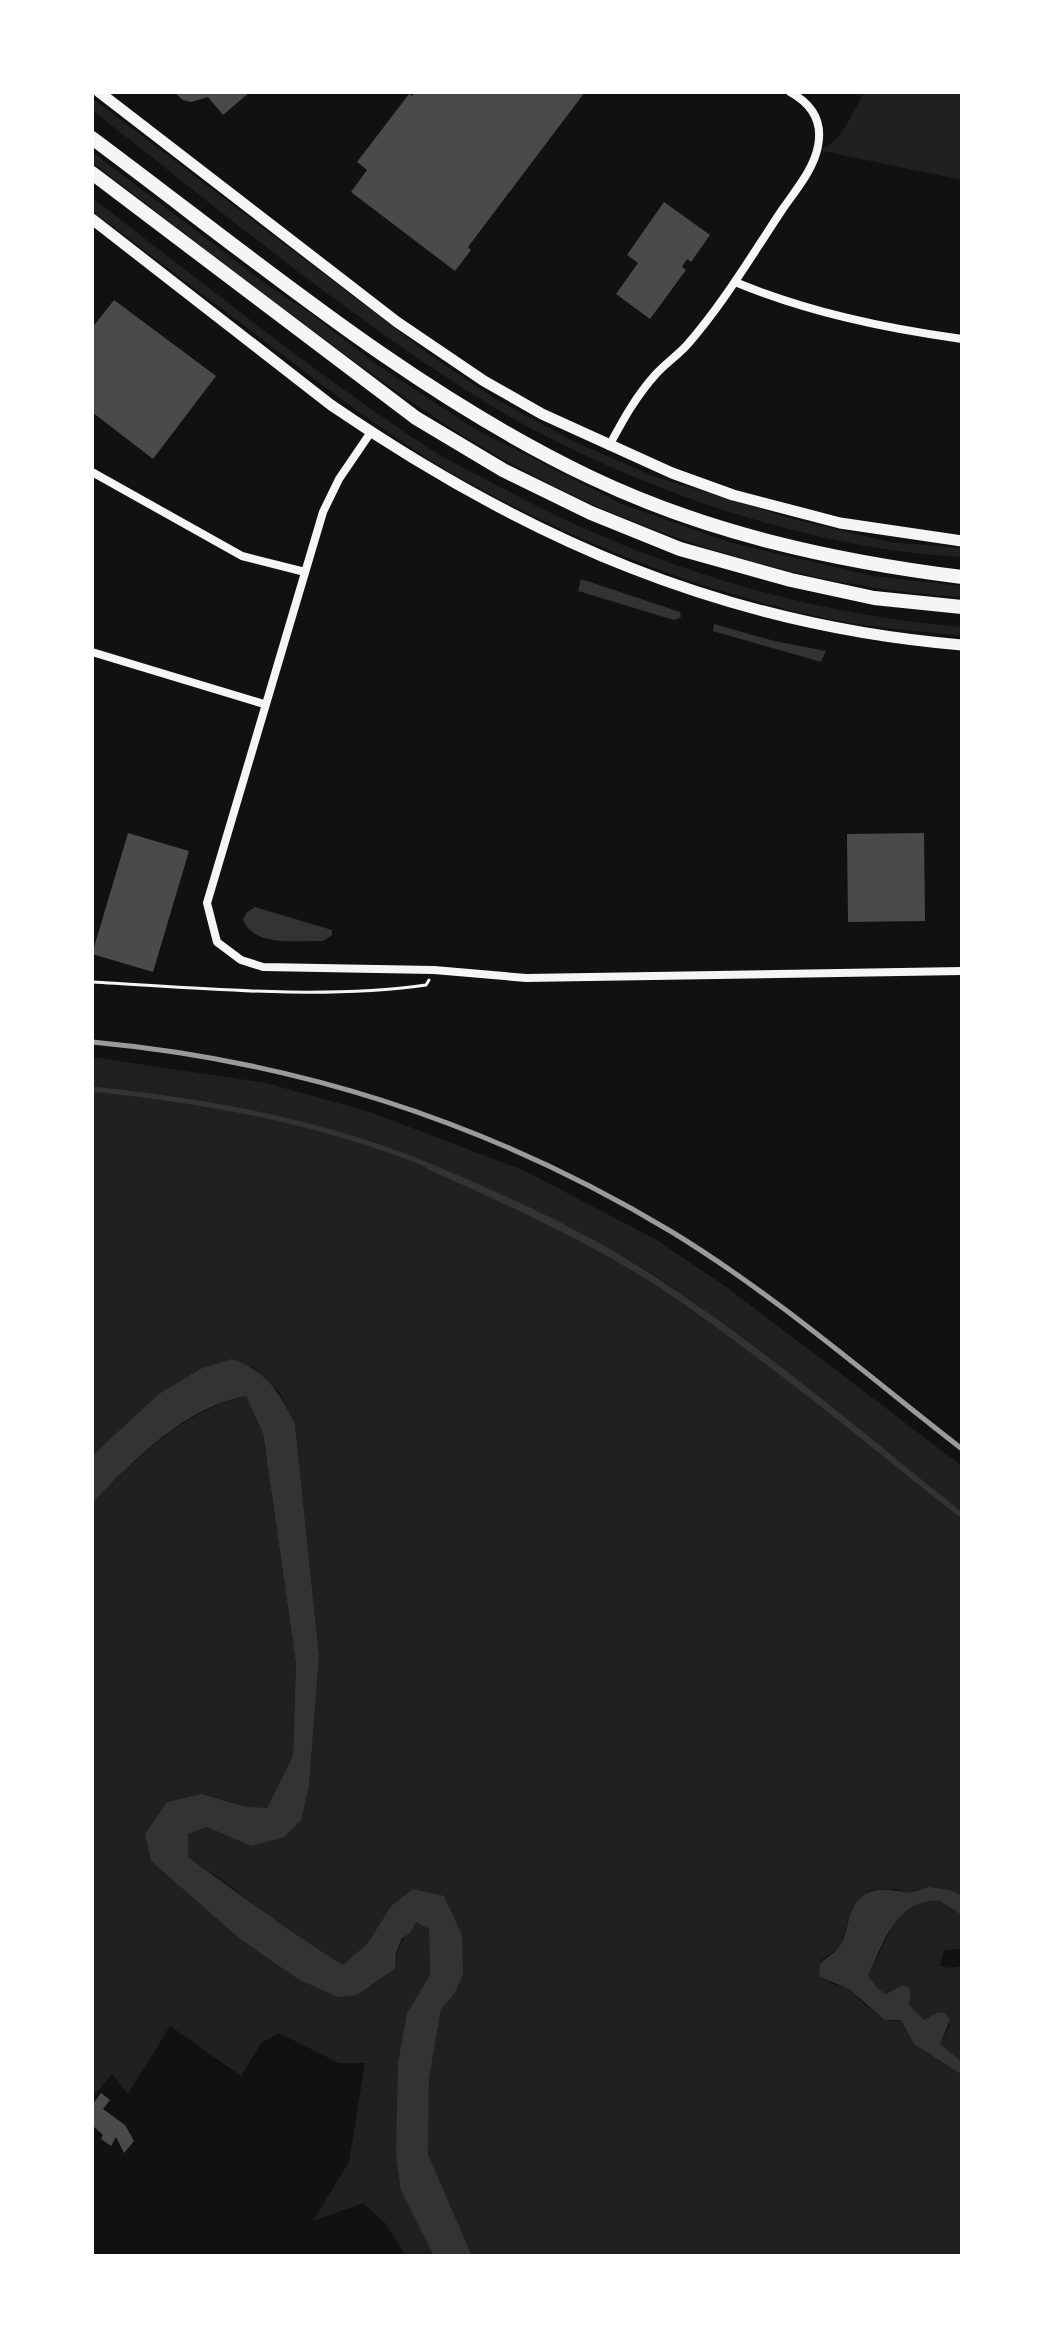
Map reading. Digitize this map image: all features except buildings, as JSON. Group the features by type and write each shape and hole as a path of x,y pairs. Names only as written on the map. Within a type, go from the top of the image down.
{"highway":[{"path":"92,138 389,360 493,427 592,478 689,517 785,547 888,567 962,577"},
{"path":"92,173 416,418 503,470 591,513 680,549 791,580 874,598 962,607"}],"street":[{"path":"99,92 397,322 484,381 542,414 609,446 733,495 840,523 962,541"},
{"path":"609,446 629,408 656,374 686,346 735,282 807,172 818,150 820,131 815,113 805,100 790,92"},
{"path":"92,219 331,405 460,488 566,542 698,594 784,618 859,633 962,645"},
{"path":"735,282 782,302 850,320 962,339"},
{"path":"371,432 339,479 323,512 264,704 207,903 217,942 241,960 263,967 434,970 526,978 962,971"},
{"path":"92,472 242,556 305,572"},
{"path":"92,652 264,704"}],"path":[{"path":"92,982 217,989 378,992 426,985 434,970"}],"shaded area":[{"path":"865,92 962,92 962,180 818,150 840,134"},
{"path":"92,98 433,357 494,398 575,442 653,476 793,519 890,542 962,548 962,557 835,540 704,504 578,452 520,422 417,358 276,254 92,110"},
{"path":"92,152 376,364 475,429 622,504 728,542 873,576 962,586 962,597 841,582 719,552 660,532 546,482 429,414 368,371 92,162"},
{"path":"92,198 299,357 384,418 442,456 546,511 660,559 719,579 839,610 962,627 962,636 830,619 731,594 633,560 493,496 448,471 360,413 92,211"},
{"path":"581,579 680,612 681,617 674,620 578,591"},
{"path":"714,624 774,641 826,651 821,662 713,631"},
{"path":"255,907 332,930 332,935 323,941 267,939 249,929 243,920 247,912"},
{"path":"92,1057 266,1083 370,1112 525,1171 655,1239 725,1286 962,1466 962,1512 774,1363 658,1278 544,1214 423,1163 427,1169 579,1241 666,1292 779,1374 962,1519 962,1895 929,1887 907,1893 896,1889 869,1890 853,1907 839,1948 820,1961 830,1983 849,1989 866,2006 890,2021 901,2020 914,2044 962,2075 962,2256 472,2256 428,2154 429,2079 441,2009 455,1993 462,1935 391,1906 368,1943 343,1965 277,1923 188,1857 188,1834 207,1827 251,1846 309,1786 319,1656 295,1424 279,1392 251,1366 121,1432 92,1456"},
{"path":"422,1162 459,1175 546,1215 657,1278 812,1391 962,1512 962,1519 779,1374 666,1292 579,1241 427,1169"},
{"path":"232,1359 254,1370 271,1384 295,1424 319,1656 309,1786 301,1820 284,1837 251,1846 207,1827 188,1834 188,1857 343,1965 368,1943 391,1906 413,1889 444,1896 462,1935 463,1974 455,1993 441,2009 429,2079 428,2154 472,2256 434,2256 401,2191 396,2155 398,2063 407,2013 430,1975 429,1929 416,1922 410,1933 402,1938 396,1953 395,1969 357,1995 338,1997 298,1979 240,1939 151,1861 145,1834 167,1802 202,1794 243,1806 267,1808 293,1756 296,1663 263,1433 246,1396 202,1411 182,1423 143,1453 92,1503 92,1456 159,1394 202,1368"},
{"path":"246,1396 263,1433 296,1663 293,1756 267,1808 243,1806 203,1794 151,1861 240,1939 298,1979 371,1986 395,1969 401,1943 416,1921 429,1929 430,1975 407,2013 401,2191 434,2256 406,2256 385,2223 363,2203 313,2221 349,2162 365,2063 339,2063 279,2033 261,2043 241,2076 170,2026 128,2094 112,2074 92,2098 92,1503 162,1438 182,1424 202,1412"},
{"path":"929,1887 962,1895 962,1915 940,1901 912,1907 886,1937 868,1976 886,1994 901,1986 908,1987 911,1991 909,2005 924,2020 938,2012 945,2013 950,2020 940,2044 962,2062 962,2075 914,2044 901,2020 885,2020 849,1989 820,1977 821,1963 841,1944 852,1911 864,1895 876,1890 910,1892"},
{"path":"932,1900 945,1902 962,1915 962,1949 944,1950 940,1966 962,1966 962,2062 941,2047 950,2025 938,2012 924,2020 909,2005 911,1991 901,1986 886,1994 878,1990 868,1976 895,1921 908,1906"}],"waterway":[{"path":"92,1089 262,1115 344,1136 425,1164"}],"railway":[{"path":"92,1042 169,1051 320,1082 465,1130 535,1160 604,1194 710,1256 820,1336 962,1449"}]}
